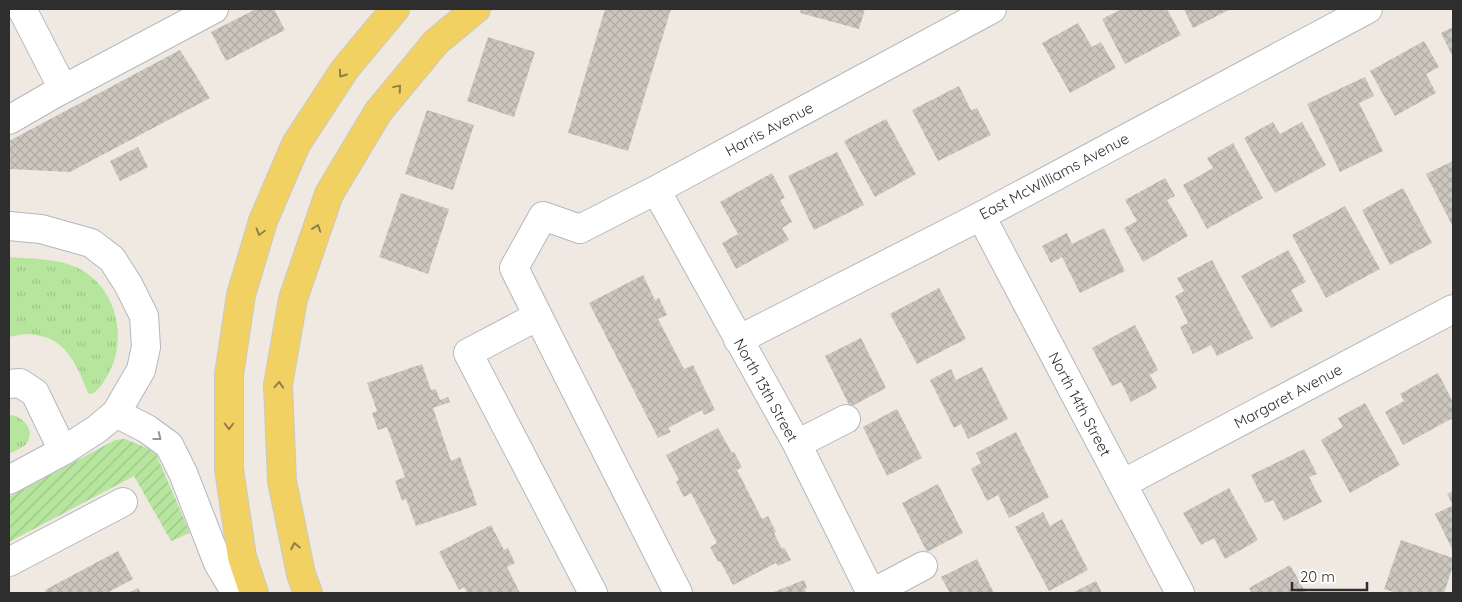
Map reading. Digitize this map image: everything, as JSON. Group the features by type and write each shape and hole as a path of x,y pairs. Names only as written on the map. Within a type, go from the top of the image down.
{"main road":[{"path":"254,593 242,557 229,469 229,375 241,296 263,221 296,144 345,69 395,9"},
{"path":"308,593 301,574 282,481 278,385 293,299 329,194 378,112 436,42 476,9"}],"street":[{"path":"22,9 63,89"},
{"path":"9,120 63,89 214,9"},
{"name":"Harris Avenue","path":"538,316 514,268 543,216 580,229 992,9"},
{"name":"East McWilliams Avenue","path":"738,340 981,216 1368,9"},
{"name":"North 13th Street","path":"656,190 797,444 871,593"},
{"name":"North 14th Street","path":"981,216 1180,593"},
{"path":"9,226 41,229 91,243 112,259 128,284 144,316 146,347 141,370 116,413 64,451 9,480"},
{"name":"Margaret Avenue","path":"1122,484 1453,309"},
{"path":"593,593 468,353 538,316 678,593"},
{"path":"9,384 20,383 36,393 64,451"},
{"path":"116,413 147,429 169,445 184,473 218,563 236,593"},
{"path":"797,444 846,419"},
{"path":"9,562 123,502"},
{"path":"871,593 924,566"}],"green space":[{"path":"9,257 45,260 72,265 93,278 103,290 111,303 116,318 118,333 117,349 113,364 106,378 100,388 93,393 88,393 79,371 68,353 52,340 28,334 9,337"},
{"path":"12,415 25,422 30,434 25,445 9,454 9,416"},
{"path":"125,439 156,454 190,533 171,541 134,476 9,542 9,497 115,440"}],"building":[{"path":"256,9 274,9 285,30 226,61 211,32"},
{"path":"605,9 671,9 628,151 568,133"},
{"path":"801,9 865,9 859,29 800,13"},
{"path":"1122,9 1167,9 1181,35 1125,64 1102,19"},
{"path":"1184,9 1231,9 1193,28"},
{"path":"1078,23 1092,47 1101,42 1116,68 1070,93 1042,43"},
{"path":"1453,27 1453,57 1441,33"},
{"path":"488,37 535,52 514,117 467,101"},
{"path":"1424,41 1439,67 1426,74 1436,93 1395,116 1370,71"},
{"path":"180,50 210,98 70,172 9,169 9,141"},
{"path":"1365,77 1374,96 1359,103 1383,151 1340,172 1307,104"},
{"path":"959,86 971,110 977,108 991,135 938,161 912,110"},
{"path":"427,110 474,125 453,190 405,174"},
{"path":"886,119 916,174 875,197 844,141"},
{"path":"1273,122 1280,134 1302,122 1326,165 1275,193 1244,138"},
{"path":"1233,143 1263,198 1207,229 1183,185 1213,168 1207,158"},
{"path":"138,147 148,167 120,181 110,161"},
{"path":"837,152 864,205 814,230 788,176"},
{"path":"1453,161 1453,227 1426,174"},
{"path":"772,173 785,198 780,200 792,222 782,228 789,240 736,269 722,243 738,234 720,202"},
{"path":"1165,178 1175,196 1167,200 1188,236 1143,262 1124,228 1137,221 1125,200"},
{"path":"1403,188 1432,243 1390,265 1362,210"},
{"path":"401,193 449,209 428,274 379,257"},
{"path":"1345,206 1380,269 1326,298 1292,235"},
{"path":"1104,228 1125,271 1080,293 1062,257 1051,263 1042,246 1067,233 1072,244"},
{"path":"1288,250 1306,282 1291,290 1303,311 1271,328 1241,276"},
{"path":"1212,260 1253,338 1217,356 1211,345 1193,354 1180,327 1188,323 1175,296 1184,291 1177,278"},
{"path":"643,275 655,300 659,298 667,315 658,319 684,369 693,365 715,410 704,415 702,410 668,428 671,432 658,438 589,303"},
{"path":"939,288 966,339 917,364 890,314"},
{"path":"1135,325 1158,370 1150,375 1157,388 1131,402 1121,382 1112,386 1092,348"},
{"path":"861,338 886,388 850,407 825,356"},
{"path":"422,364 431,390 436,389 440,400 448,397 450,402 433,408 451,461 460,457 477,505 416,526 406,499 402,501 395,481 405,477 387,427 378,430 372,413 377,411 367,383"},
{"path":"982,367 1008,419 968,439 961,424 954,428 930,380 951,369 956,380"},
{"path":"1438,373 1453,402 1453,418 1403,445 1385,412 1404,401 1400,394"},
{"path":"1365,403 1400,465 1350,493 1321,440 1343,427 1338,418"},
{"path":"897,409 922,458 887,476 863,427"},
{"path":"718,428 742,467 737,470 762,519 768,516 782,549 784,547 791,560 778,566 776,563 733,585 710,547 717,543 691,493 684,497 676,482 679,480 666,455"},
{"path":"1016,432 1049,497 1009,518 998,495 987,501 971,469 981,463 976,453"},
{"path":"1304,449 1317,474 1309,477 1322,502 1284,521 1273,500 1265,503 1251,475"},
{"path":"938,484 963,533 927,552 902,503"},
{"path":"1229,488 1258,540 1225,559 1214,538 1201,545 1183,513"},
{"path":"1453,491 1453,505 1447,494"},
{"path":"1453,505 1453,551 1435,514"},
{"path":"1043,512 1050,526 1062,519 1088,570 1049,591 1015,527"},
{"path":"491,525 504,550 508,548 515,563 507,567 520,593 467,593 464,587 459,590 439,552"},
{"path":"1401,540 1453,558 1453,566 1444,593 1397,593 1384,589"},
{"path":"118,551 133,579 107,593 46,593 45,590"},
{"path":"977,559 994,593 950,593 941,577"},
{"path":"1290,565 1306,593 1252,593 1249,588"},
{"path":"804,580 807,588 805,589 806,593 771,593"},
{"path":"1096,581 1102,593 1072,593"},
{"path":"138,588 141,593 128,593"}]}
